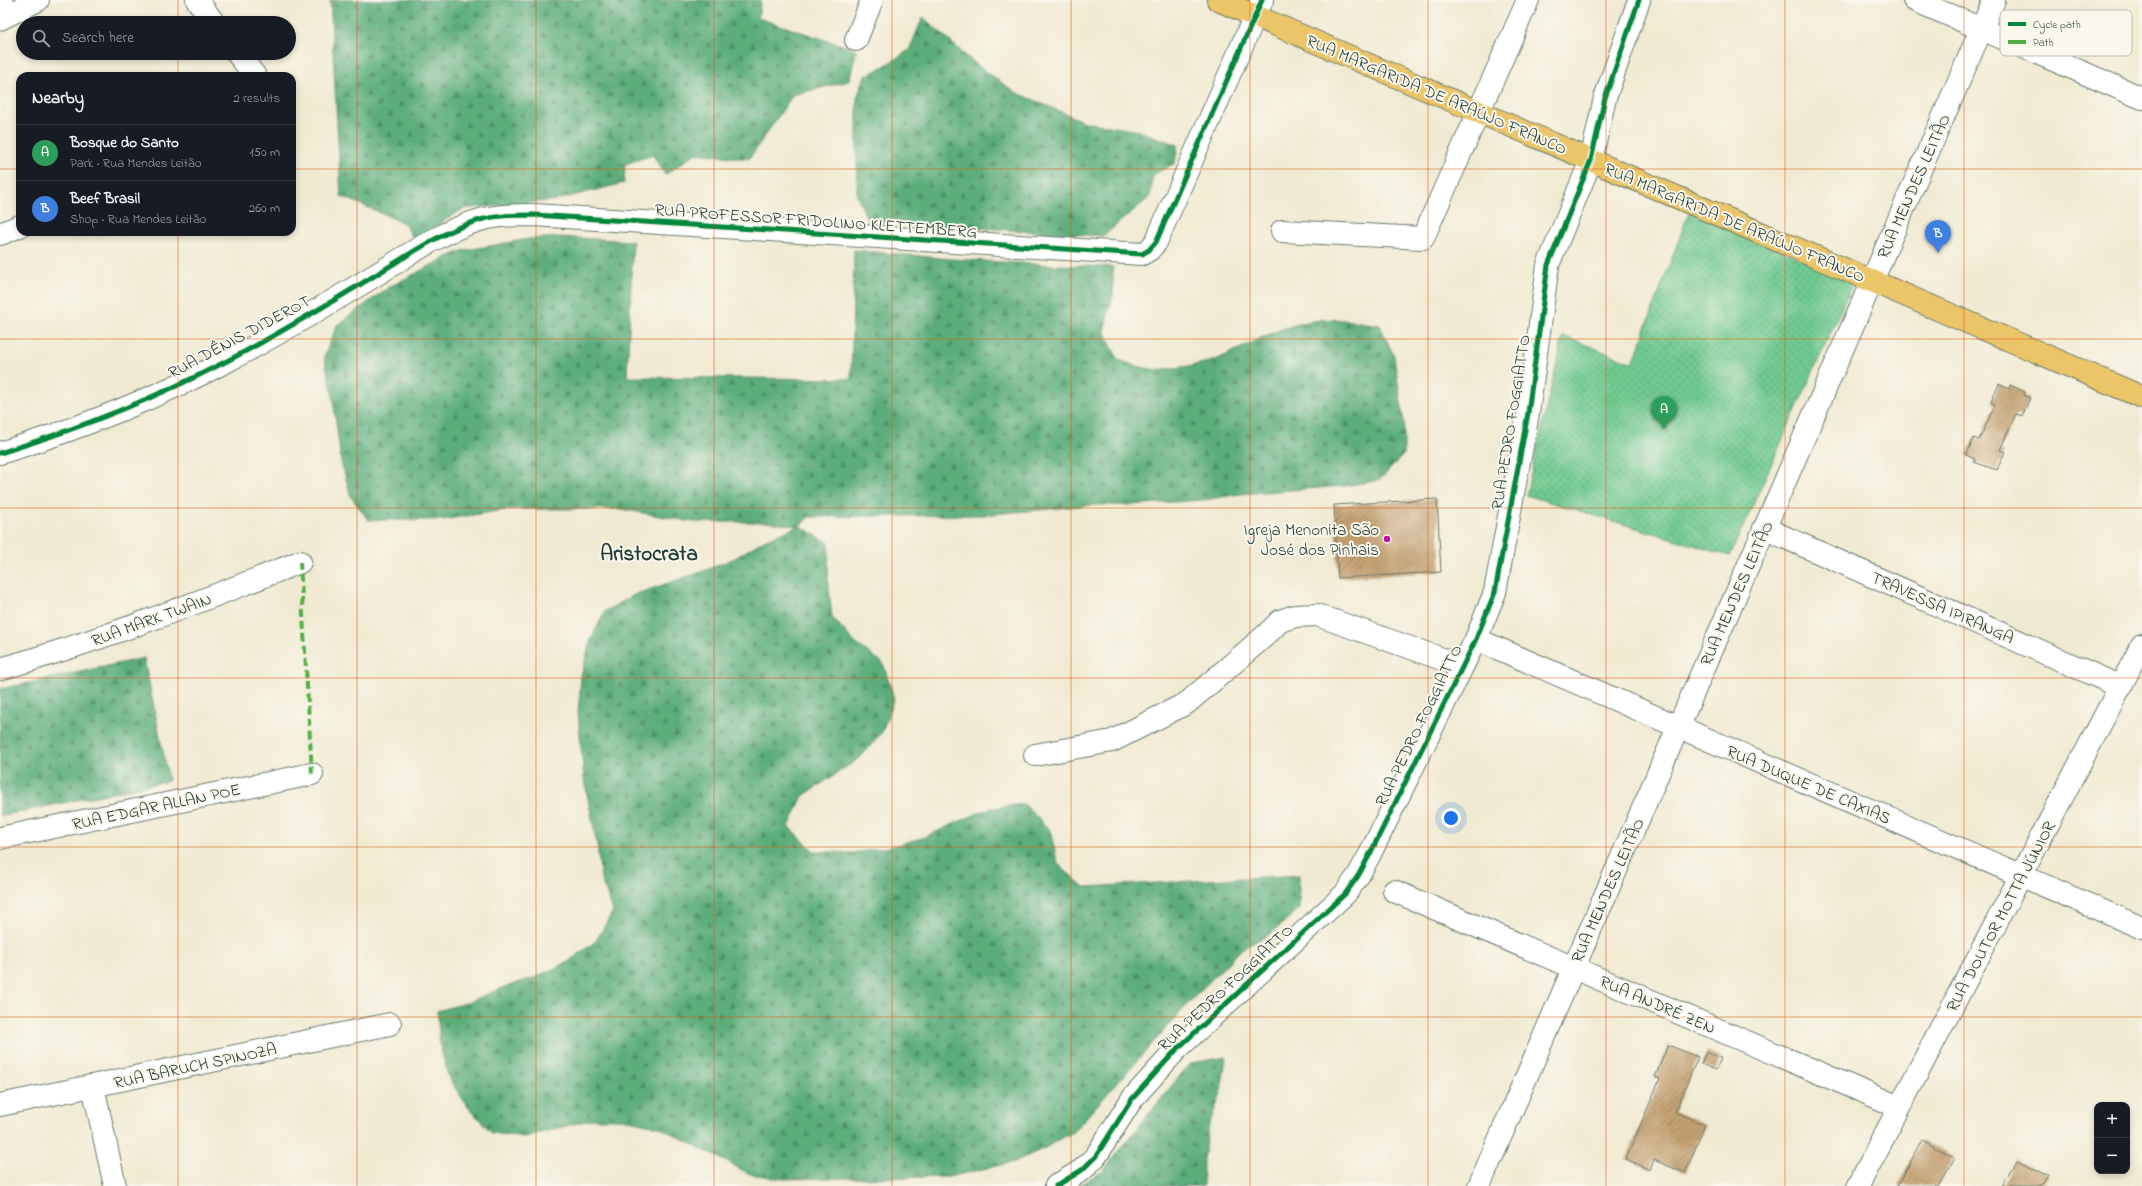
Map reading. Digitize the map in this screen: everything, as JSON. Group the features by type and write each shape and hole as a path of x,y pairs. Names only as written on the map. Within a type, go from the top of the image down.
{"main road":[{"name":"RUA MARGARIDA DE ARAÚJO FRANCO","path":"1218,0 1258,8 1479,112 2142,397"}],"street":[{"path":"0,19 38,0"},
{"path":"197,0 209,16"},
{"path":"856,40 872,0"},
{"path":"1282,231 1423,238 1528,0"},
{"name":"RUA PEDRO FOGGIATTO","path":"1056,1186 1082,1170 1096,1156 1132,1099 1176,1049 1345,894 1358,876 1370,854 1476,639 1487,614 1499,575 1528,413 1548,265 1591,160 1605,98 1639,0"},
{"path":"1914,0 2000,37"},
{"name":"RUA MENDES LEITÃO","path":"1479,1186 1994,0"},
{"name":"RUA PROFESSOR FRIDOLINO KLETTEMBERG","path":"480,220 506,216 534,215 1133,255 1142,254 1149,250 1156,242 1258,8"},
{"path":"2044,56 2142,98"},
{"path":"242,60 252,72"},
{"name":"RUA DÊNIS DIDEROT","path":"0,453 104,418 160,394 295,323 425,245 450,232 480,220"},
{"path":"0,234 16,228"},
{"name":"TRAVESSA IPIRANGA","path":"1764,528 2121,686"},
{"name":"RUA MARK TWAIN","path":"0,669 91,641 155,619 300,562"},
{"path":"1035,755 1112,741 1187,703 1267,634 1280,620 1295,616 1317,615 1462,666"},
{"name":"RUA DUQUE DE CAXIAS","path":"1476,639 2142,928"},
{"name":"RUA DOUTOR MOTTA JÚNIOR","path":"1858,1186 2142,645"},
{"name":"RUA EDGAR ALLAN POE","path":"0,838 312,774"},
{"name":"RUA ANDRÉ ZEN","path":"1394,891 1899,1107"},
{"name":"RUA BARUCH SPINOZA","path":"0,1105 390,1024"},
{"path":"93,1086 115,1186"}],"green space":[{"path":"330,0 761,0 758,18 857,50 849,81 793,95 749,159 696,153 665,175 653,155 625,164 624,183 557,200 463,209 414,240 404,223 341,196"},
{"path":"923,17 972,61 1013,91 1085,122 1139,131 1178,145 1175,163 1153,175 1150,197 1103,236 868,221 857,196 857,98 865,76 886,65 909,50"},
{"path":"1689,212 1854,281 1730,556 1526,495 1563,336 1633,363"},
{"path":"560,237 633,241 627,377 851,379 854,250 951,259 1113,267 1113,296 1104,330 1118,360 1150,369 1175,368 1196,365 1214,360 1276,331 1300,323 1321,320 1338,320 1380,325 1394,356 1404,422 1404,454 1380,480 1345,486 1240,494 1204,500 1129,505 1092,505 983,515 809,517 800,526 829,543 828,580 832,617 855,643 883,663 894,698 882,732 860,758 803,796 789,827 814,851 852,853 889,847 922,838 987,809 1024,804 1050,830 1058,864 1084,887 1299,875 1299,909 1272,933 1243,948 1198,993 1073,1132 1045,1148 1014,1162 948,1177 783,1179 750,1174 659,1127 625,1119 593,1119 525,1137 492,1133 468,1107 449,1079 440,1045 437,1011 469,1002 502,988 536,977 568,962 596,941 613,911 601,879 597,845 584,779 578,713 581,677 590,641 605,611 636,594 701,572 735,558 764,540 799,526 766,522 693,522 621,509 511,509 442,520 368,520 351,497 341,462 332,391 324,357 337,325 389,287 449,256 462,251 528,239"},
{"path":"144,658 169,781 0,816 0,689"},
{"path":"1226,1057 1221,1093 1209,1125 1203,1159 1203,1186 1077,1186 1103,1171 1190,1063"}],"building":[{"path":"1999,384 2009,389 2010,385 2025,392 2024,395 2030,398 2022,416 2016,414 2000,450 2005,452 1997,470 1974,462 1975,459 1966,455 1974,438 1979,440 1995,405 1991,402"},
{"name":"Igreja Menonita São José dos Pinhais","path":"1437,499 1441,572 1338,578 1334,505"},
{"path":"1668,1045 1698,1057 1675,1112 1705,1125 1685,1173 1654,1160 1650,1170 1626,1159 1660,1079 1655,1077"},
{"path":"1706,1052 1721,1058 1716,1070 1701,1064"},
{"path":"1922,1140 1954,1157 1938,1186 1898,1186"},
{"path":"2016,1160 2048,1176 2042,1186 2002,1186"}],"marked path":[{"path":"300,562 312,774"}],"cycle path":[{"path":"0,453 58,434 172,388 283,331 438,237 466,225 494,217 534,215 1142,254 1149,250 1156,242 1262,0"},
{"path":"1056,1186 1082,1170 1096,1156 1132,1099 1177,1049 1345,894 1358,876 1370,854 1476,639 1495,592 1528,413 1548,265 1591,160 1605,98 1639,0"}],"place":[{"name":"Beef Brasil","path":"1938,253"},
{"name":"Bosque do Santo","path":"1664,429"},
{"name":"Igreja Menonita São José dos Pinhais","path":"1387,539"}],"district":[{"name":"Aristocrata","path":"649,553"}]}
